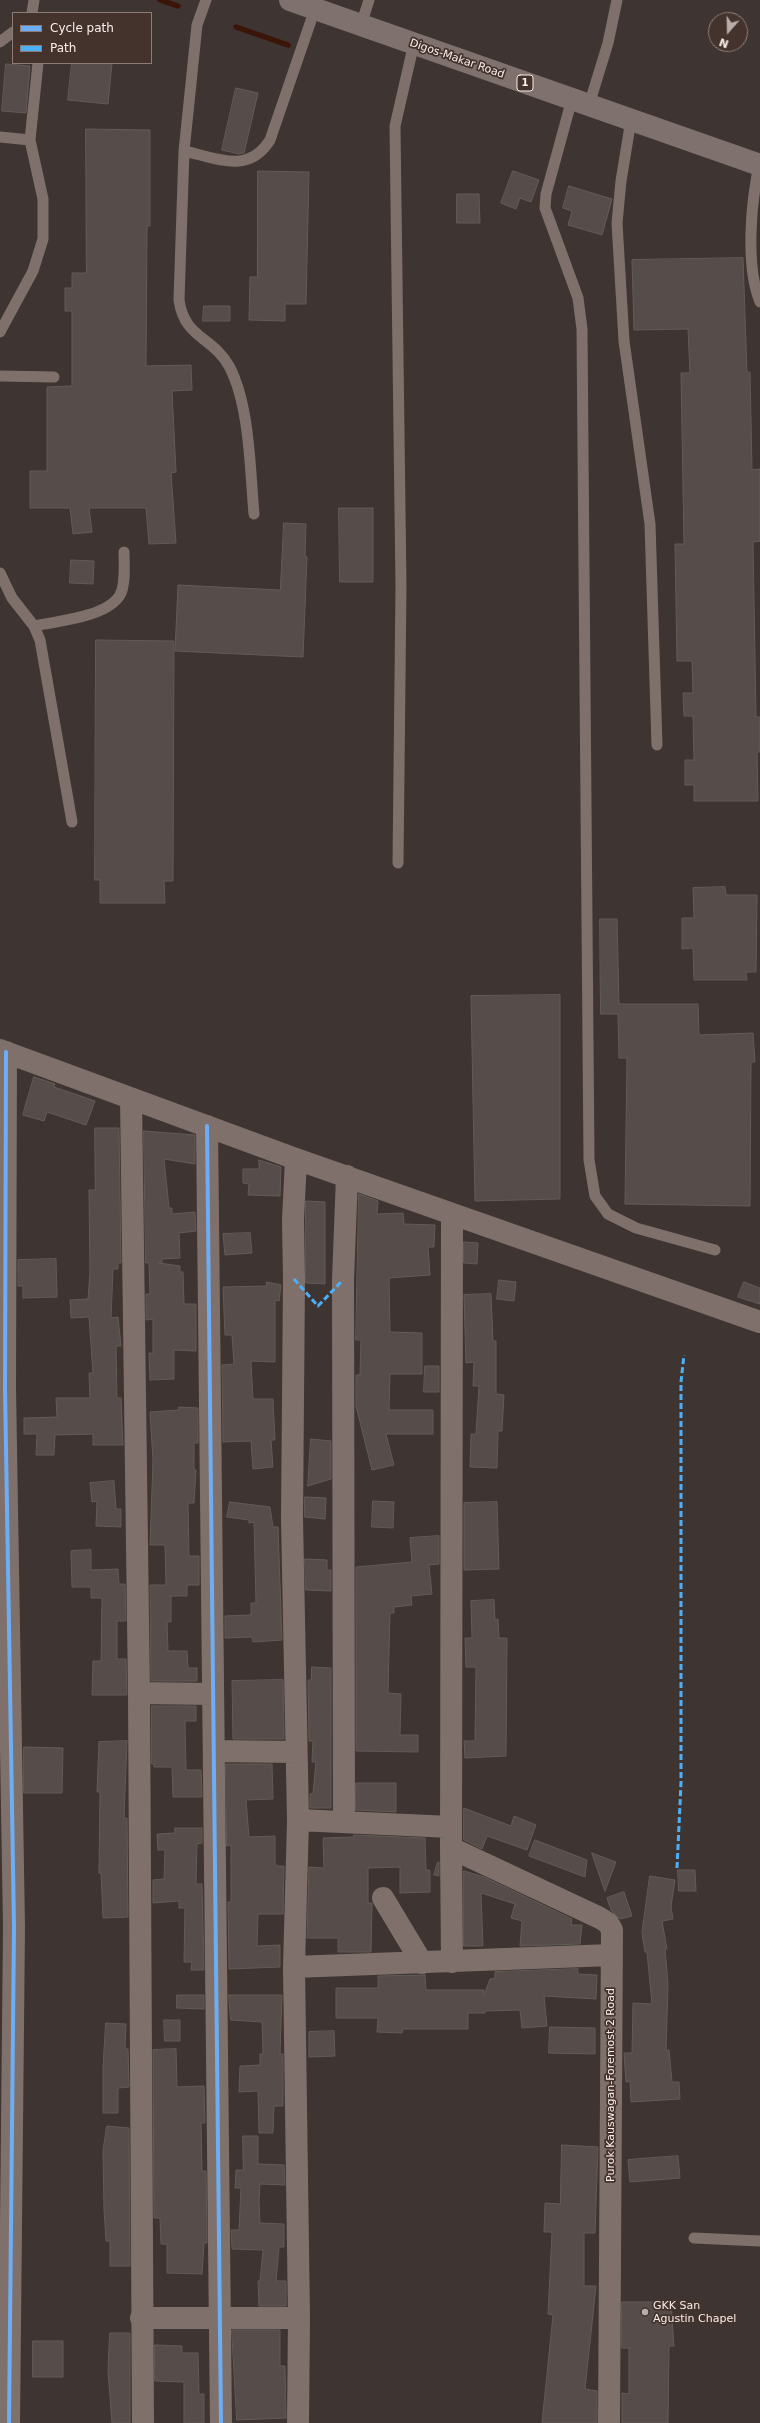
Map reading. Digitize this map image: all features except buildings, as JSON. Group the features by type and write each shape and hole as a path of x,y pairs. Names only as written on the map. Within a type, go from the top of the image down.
{"main road":[{"name":"Digos-Makar Road","path":"290,0 317,4 361,25 760,164"}],"street":[{"path":"9,2423 14,1927 5,1388 3,1051 296,1159 760,1322"},
{"path":"131,1099 139,1692 141,2318 143,2423"},
{"path":"207,1126 221,2423"},
{"path":"296,1159 293,1220 294,1286 292,1519 298,1820 294,1967 299,2318 298,2423"},
{"path":"344,1821 343,1280 347,1176"},
{"path":"452,1214 452,1962"},
{"path":"139,1692 213,1694"},
{"path":"214,1751 296,1752"},
{"path":"298,1820 451,1826"},
{"name":"Purok Kauswagan-Foremost 2 Road","path":"451,1848 608,1923 612,1930 609,2423"},
{"path":"383,1898 422,1963"},
{"path":"294,1967 452,1962 612,1954"},
{"path":"141,2318 299,2318"}],"lane":[{"path":"32,12 34,0"},
{"path":"206,0 197,25 184,151 180,309 188,327 214,348 229,366 238,395 248,438 254,514"},
{"path":"361,25 369,0"},
{"path":"617,0 608,43 581,102 546,194 545,208 578,298 582,329 589,1160 595,1196 608,1214 636,1228 715,1250"},
{"path":"184,151 232,162 243,162 253,158 265,149 270,140 317,4"},
{"path":"0,42 12,33"},
{"path":"398,863 401,586 395,126 414,43"},
{"path":"0,332 33,271 43,239 43,199 30,140 38,64"},
{"path":"631,120 621,181 617,223 624,341 650,524 657,745"},
{"path":"0,137 30,140"},
{"path":"760,164 751,228 751,256 754,288 760,302"},
{"path":"0,376 54,377"},
{"path":"34,626 78,617 112,603 120,594 123,583 124,552"},
{"path":"0,573 12,598 34,626 43,652 72,822"},
{"path":"694,2238 760,2241"}],"waterway":[{"path":"160,0 178,6"},
{"path":"236,27 288,45"}],"marked path":[{"path":"294,1279 318,1306 343,1280"},
{"path":"677,1868 681,1783 681,1382 684,1355"}],"cycle path":[{"path":"6,1052 5,1388 14,1927 9,2423"},
{"path":"207,1126 221,2423"}],"place":[{"name":"GKK San Agustin Chapel","path":"645,2312"}]}
